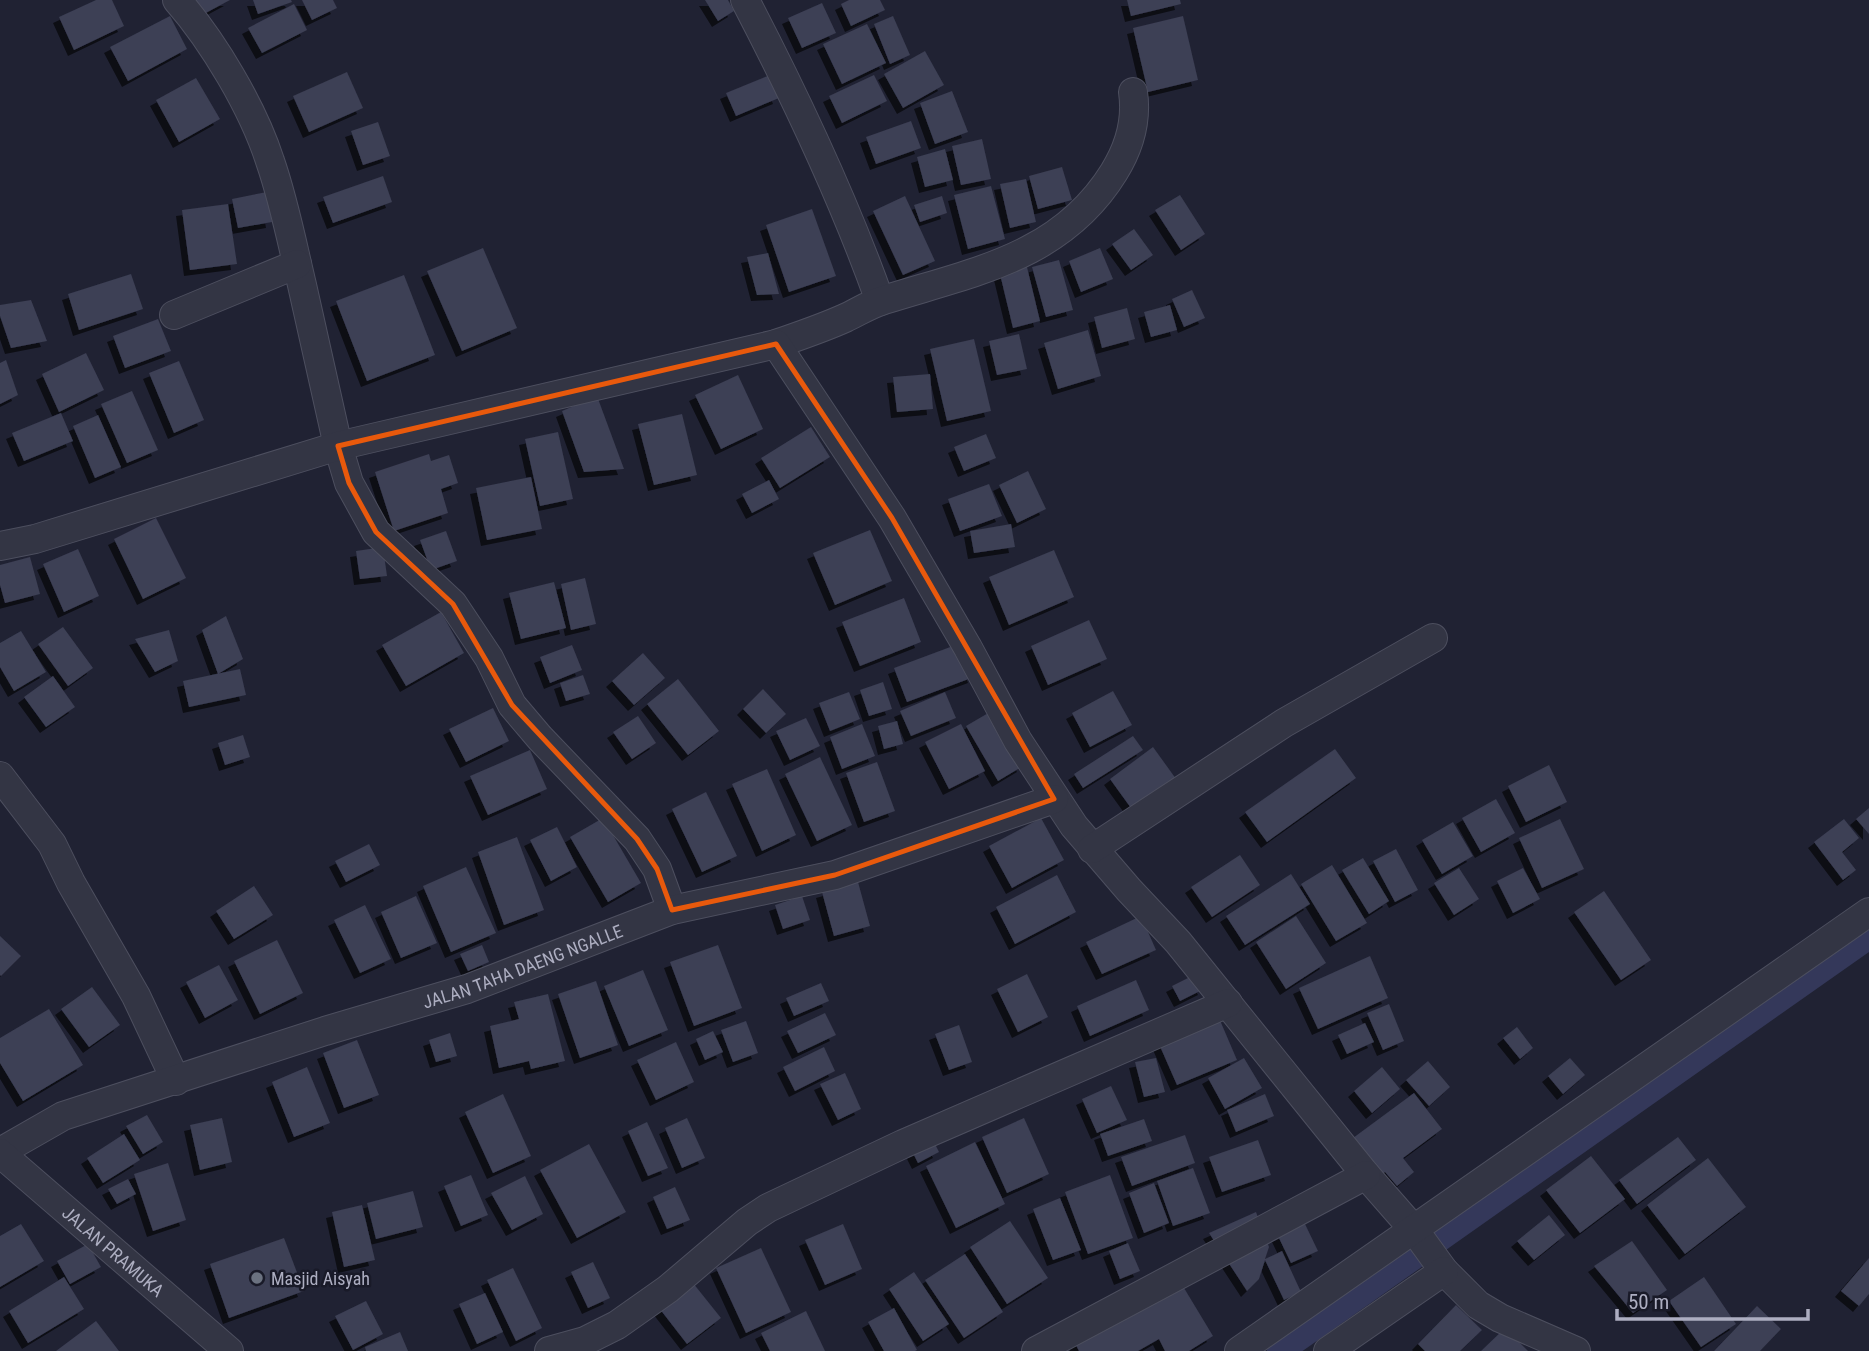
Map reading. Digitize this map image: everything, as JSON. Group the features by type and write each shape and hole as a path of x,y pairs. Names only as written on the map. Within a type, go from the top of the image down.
{"street":[{"path":"177,0 194,19 221,61 264,146 285,210 338,446 349,483 376,532 453,604 489,657 512,705 637,839 657,869 672,909"},
{"path":"745,0 806,120 855,230 880,301"},
{"path":"0,546 35,539 338,446 776,344 880,301 981,272 1047,241 1087,209 1123,159 1132,132 1135,107 1133,92"},
{"path":"174,315 297,264"},
{"path":"776,344 892,518 968,648 1018,741 1054,799 1092,849 1178,942 1417,1234 1441,1267 1478,1306 1577,1351"},
{"path":"1092,849 1284,723 1433,638"},
{"path":"0,776 52,844 71,883 136,996 176,1081"},
{"name":"JALAN TAHA DAENG NGALLE","path":"0,1153 63,1116 325,1031 467,989 672,909 835,876 1054,799"},
{"path":"1239,1351 1417,1234 1869,912"},
{"path":"549,1351 585,1340 617,1325 668,1289 747,1222 786,1199 903,1144 1228,1003"},
{"name":"JALAN PRAMUKA","path":"0,1153 229,1351"},
{"path":"1036,1351 1366,1175"},
{"path":"1328,1351 1441,1267"}],"highlighted area":[{"path":"776,344 892,518 1054,799 835,875 672,910 657,869 637,839 512,705 453,604 376,532 349,483 338,446"}],"building":[{"path":"96,0 112,0 124,26 74,50 59,17"},
{"path":"191,0 230,0 202,15"},
{"path":"253,0 291,0 292,2 258,14"},
{"path":"302,0 333,0 337,8 312,20"},
{"path":"705,0 728,0 734,11 718,21"},
{"path":"849,0 880,0 885,10 851,26 841,4"},
{"path":"1127,0 1180,0 1181,4 1131,16"},
{"path":"822,3 836,33 802,48 788,18"},
{"path":"294,4 307,30 262,53 248,28"},
{"path":"170,16 187,49 128,81 110,47"},
{"path":"893,16 910,55 890,64 874,24"},
{"path":"1183,16 1198,80 1148,92 1133,28"},
{"path":"867,24 886,63 842,84 823,44"},
{"path":"925,51 944,85 903,108 884,74"},
{"path":"347,72 363,108 309,132 293,96"},
{"path":"770,75 779,98 736,116 726,93"},
{"path":"874,75 887,101 842,123 829,96"},
{"path":"196,78 220,119 179,142 156,100"},
{"path":"952,91 968,132 935,144 920,103"},
{"path":"911,121 921,148 876,164 866,137"},
{"path":"378,122 390,156 363,165 351,131"},
{"path":"982,139 991,179 961,185 952,146"},
{"path":"945,149 953,180 925,187 917,157"},
{"path":"1062,167 1072,200 1038,209 1029,176"},
{"path":"383,176 392,202 333,223 323,197"},
{"path":"1026,179 1036,222 1010,228 1000,184"},
{"path":"991,186 1005,239 968,249 954,195"},
{"path":"267,192 272,222 238,228 232,199"},
{"path":"1180,195 1205,234 1181,250 1155,210"},
{"path":"905,196 935,261 903,275 873,211"},
{"path":"942,196 947,213 920,222 914,205"},
{"path":"228,204 237,264 190,270 182,210"},
{"path":"812,209 836,276 789,292 766,225"},
{"path":"1134,229 1153,255 1131,270 1112,244"},
{"path":"483,248 517,328 462,351 427,271"},
{"path":"1100,248 1113,279 1081,292 1069,261"},
{"path":"768,253 779,294 757,295 747,257"},
{"path":"1059,260 1073,310 1046,317 1032,267"},
{"path":"1026,263 1040,321 1013,328 999,270"},
{"path":"131,274 143,309 79,330 68,294"},
{"path":"404,275 435,355 367,381 336,301"},
{"path":"1192,290 1205,318 1184,327 1172,299"},
{"path":"31,300 47,341 11,348 0,316 0,305"},
{"path":"1170,305 1177,330 1151,337 1144,312"},
{"path":"1127,308 1135,339 1102,348 1094,317"},
{"path":"158,319 171,351 125,368 113,336"},
{"path":"1088,330 1101,376 1058,389 1044,343"},
{"path":"1019,334 1027,369 997,375 989,341"},
{"path":"974,339 991,411 947,421 930,349"},
{"path":"86,353 104,390 59,412 42,374"},
{"path":"6,360 18,395 0,404 0,363"},
{"path":"179,361 204,420 174,433 149,373"},
{"path":"930,374 933,409 897,412 893,377"},
{"path":"738,375 763,429 721,449 695,395"},
{"path":"132,391 158,450 127,463 101,404"},
{"path":"597,396 624,469 584,472 562,411"},
{"path":"61,413 73,441 24,461 12,433"},
{"path":"682,414 697,475 654,485 638,424"},
{"path":"98,415 121,467 95,478 73,426"},
{"path":"811,427 830,457 780,488 761,458"},
{"path":"558,432 573,499 540,506 525,439"},
{"path":"986,434 996,458 964,471 954,447"},
{"path":"429,454 431,461 449,455 458,483 441,489 448,513 394,531 375,472"},
{"path":"1028,471 1046,509 1017,523 999,485"},
{"path":"531,477 542,529 487,540 476,488"},
{"path":"769,480 779,499 752,513 742,494"},
{"path":"989,484 1002,516 960,531 948,499"},
{"path":"156,518 186,578 143,599 114,539"},
{"path":"1011,524 1015,547 974,553 970,531"},
{"path":"870,530 892,581 835,605 813,553"},
{"path":"446,531 457,561 431,570 420,540"},
{"path":"383,547 387,576 360,579 356,551"},
{"path":"78,549 99,596 64,612 43,564"},
{"path":"1054,550 1074,597 1009,625 989,577"},
{"path":"30,557 40,594 5,603 0,585 0,565"},
{"path":"585,578 596,624 571,630 561,584"},
{"path":"554,582 566,628 521,639 509,593"},
{"path":"904,598 921,642 860,666 842,622"},
{"path":"441,612 464,653 406,686 382,645"},
{"path":"226,616 243,659 218,674 202,630"},
{"path":"1089,620 1107,659 1048,685 1031,646"},
{"path":"63,627 93,668 68,686 38,644"},
{"path":"169,630 178,661 155,672 135,639"},
{"path":"21,631 46,672 14,691 0,667 0,643"},
{"path":"961,643 974,677 907,702 894,668"},
{"path":"572,645 582,670 550,683 540,657"},
{"path":"643,653 665,678 634,705 612,681"},
{"path":"240,669 246,695 189,707 183,681"},
{"path":"583,675 590,694 566,701 560,683"},
{"path":"53,676 75,707 46,727 24,697"},
{"path":"678,679 719,731 688,755 647,704"},
{"path":"883,682 892,709 869,716 860,690"},
{"path":"763,689 786,714 766,733 743,709"},
{"path":"1113,691 1132,725 1090,747 1072,713"},
{"path":"849,692 860,719 830,731 819,703"},
{"path":"945,692 956,718 911,736 900,711"},
{"path":"493,708 509,741 466,762 449,729"},
{"path":"990,712 1023,766 998,781 966,726"},
{"path":"638,716 656,743 632,759 613,732"},
{"path":"806,718 820,746 790,760 776,731"},
{"path":"897,721 903,744 884,749 878,726"},
{"path":"862,724 875,756 842,769 830,737"},
{"path":"961,724 985,771 949,789 925,742"},
{"path":"243,735 250,757 225,765 218,743"},
{"path":"1133,736 1143,750 1083,788 1074,774"},
{"path":"1153,747 1179,783 1136,815 1110,779"},
{"path":"1335,749 1356,778 1267,842 1245,812"},
{"path":"530,750 547,789 488,815 470,776"},
{"path":"820,757 852,825 817,841 785,774"},
{"path":"877,762 895,811 864,822 846,773"},
{"path":"1549,765 1567,802 1526,822 1508,786"},
{"path":"767,769 796,835 762,851 732,784"},
{"path":"706,792 737,856 702,872 672,809"},
{"path":"1496,799 1515,833 1481,852 1462,818"},
{"path":"1869,808 1869,834 1856,819"},
{"path":"603,818 641,883 608,902 570,837"},
{"path":"1041,818 1064,860 1012,888 989,846"},
{"path":"1560,819 1584,869 1542,888 1519,838"},
{"path":"1844,819 1859,838 1842,852 1856,870 1843,880 1814,842"},
{"path":"1453,822 1473,856 1442,874 1422,840"},
{"path":"557,827 577,867 551,881 530,840"},
{"path":"517,837 544,910 504,925 478,852"},
{"path":"369,844 380,865 346,882 335,861"},
{"path":"1396,849 1418,890 1395,902 1373,861"},
{"path":"1240,855 1260,885 1212,917 1191,887"},
{"path":"1363,858 1389,901 1369,914 1342,870"},
{"path":"1332,865 1367,923 1336,941 1301,884"},
{"path":"466,867 496,933 451,952 423,886"},
{"path":"1459,868 1479,899 1454,915 1434,883"},
{"path":"1523,868 1540,899 1513,913 1497,881"},
{"path":"1291,874 1310,904 1245,945 1226,916"},
{"path":"1057,875 1076,912 1015,944 996,907"},
{"path":"858,882 870,926 834,936 822,892"},
{"path":"254,886 273,915 234,939 216,911"},
{"path":"1604,891 1651,960 1621,980 1574,912"},
{"path":"416,896 437,943 401,958 381,912"},
{"path":"802,896 810,920 783,929 775,905"},
{"path":"365,905 391,959 360,973 334,920"},
{"path":"1141,916 1156,950 1102,974 1086,942"},
{"path":"1296,916 1326,963 1286,989 1256,942"},
{"path":"0,936 21,956 1,976 0,975"},
{"path":"277,940 303,993 260,1014 234,961"},
{"path":"482,945 489,962 468,971 460,954"},
{"path":"718,945 742,1008 694,1026 670,962"},
{"path":"1370,956 1388,998 1318,1029 1299,988"},
{"path":"219,965 238,1000 205,1018 186,982"},
{"path":"643,970 668,1030 629,1046 604,986"},
{"path":"1027,974 1048,1017 1018,1032 997,989"},
{"path":"1196,974 1204,989 1180,1001 1172,986"},
{"path":"1136,980 1149,1010 1090,1036 1077,1006"},
{"path":"596,981 618,1045 580,1058 558,994"},
{"path":"821,983 829,1001 794,1016 786,998"},
{"path":"92,987 120,1025 89,1047 61,1009"},
{"path":"548,994 565,1061 531,1069 529,1061 499,1068 490,1026 519,1019 514,1002"},
{"path":"1389,1004 1404,1041 1383,1050 1367,1013"},
{"path":"49,1009 83,1065 23,1101 0,1063 0,1038"},
{"path":"825,1013 836,1035 798,1053 787,1031"},
{"path":"1219,1018 1237,1060 1177,1085 1159,1044"},
{"path":"746,1021 758,1053 733,1062 721,1030"},
{"path":"1365,1023 1374,1042 1347,1054 1338,1035"},
{"path":"959,1025 972,1062 949,1070 935,1034"},
{"path":"1517,1027 1533,1048 1520,1059 1503,1038"},
{"path":"713,1031 723,1052 705,1060 696,1039"},
{"path":"450,1033 457,1056 436,1062 429,1040"},
{"path":"357,1040 379,1095 344,1108 323,1053"},
{"path":"676,1042 694,1082 656,1100 637,1060"},
{"path":"824,1047 835,1071 795,1091 783,1067"},
{"path":"1156,1058 1165,1092 1144,1097 1135,1062"},
{"path":"1244,1058 1262,1088 1225,1109 1208,1078"},
{"path":"1570,1058 1585,1075 1563,1094 1548,1076"},
{"path":"1428,1061 1450,1087 1429,1106 1406,1080"},
{"path":"307,1067 330,1123 294,1137 272,1082"},
{"path":"1382,1067 1400,1089 1372,1113 1354,1091"},
{"path":"845,1073 861,1109 838,1120 820,1084"},
{"path":"1111,1086 1127,1120 1097,1133 1082,1099"},
{"path":"1414,1093 1442,1129 1403,1158 1414,1172 1397,1186 1385,1172 1381,1175 1353,1138"},
{"path":"503,1094 531,1156 493,1173 465,1112"},
{"path":"1265,1094 1274,1116 1236,1132 1227,1110"},
{"path":"147,1115 163,1142 143,1154 126,1126"},
{"path":"222,1118 232,1162 200,1170 190,1125"},
{"path":"687,1118 705,1158 682,1168 665,1128"},
{"path":"1024,1118 1049,1174 1007,1193 982,1137"},
{"path":"1144,1119 1152,1141 1108,1156 1100,1134"},
{"path":"647,1122 668,1168 648,1176 628,1131"},
{"path":"124,1134 140,1160 103,1183 87,1158"},
{"path":"1185,1135 1195,1163 1132,1186 1121,1157"},
{"path":"1678,1137 1696,1160 1637,1204 1619,1180"},
{"path":"1258,1140 1271,1175 1222,1192 1209,1157"},
{"path":"934,1142 939,1152 918,1163 913,1153"},
{"path":"975,1142 1005,1204 956,1228 926,1166"},
{"path":"589,1144 626,1212 577,1238 540,1170"},
{"path":"1591,1156 1625,1199 1580,1233 1546,1190"},
{"path":"1708,1158 1746,1207 1685,1254 1647,1205"},
{"path":"168,1163 186,1220 153,1231 134,1174"},
{"path":"1193,1168 1210,1213 1173,1226 1157,1181"},
{"path":"471,1175 488,1215 461,1226 444,1186"},
{"path":"1110,1175 1133,1238 1088,1254 1065,1192"},
{"path":"525,1176 543,1214 512,1230 491,1193"},
{"path":"128,1179 136,1194 117,1204 108,1189"},
{"path":"1154,1183 1169,1223 1144,1233 1129,1193"},
{"path":"675,1187 690,1220 667,1229 653,1197"},
{"path":"413,1191 423,1227 376,1239 367,1203"},
{"path":"1060,1198 1081,1250 1053,1260 1033,1209"},
{"path":"362,1205 375,1260 344,1267 332,1212"},
{"path":"1256,1212 1269,1247 1265,1259 1282,1251 1301,1292 1284,1300 1265,1260 1259,1279 1247,1291 1209,1233"},
{"path":"1549,1215 1565,1235 1534,1260 1517,1241"},
{"path":"1010,1221 1048,1278 1007,1304 970,1247"},
{"path":"21,1224 44,1261 0,1287 0,1236"},
{"path":"843,1224 862,1269 825,1285 805,1240"},
{"path":"1305,1224 1318,1251 1291,1263 1278,1236"},
{"name":"Masjid Aisyah","path":"284,1238 304,1291 229,1318 210,1264"},
{"path":"1632,1241 1667,1290 1633,1313 1594,1266"},
{"path":"1128,1243 1140,1271 1120,1279 1109,1251"},
{"path":"88,1244 101,1267 70,1284 57,1261"},
{"path":"761,1248 791,1312 746,1333 716,1268"},
{"path":"965,1254 1003,1312 964,1338 925,1280"},
{"path":"1869,1258 1869,1294 1859,1306 1841,1291"},
{"path":"593,1262 610,1298 588,1308 571,1272"},
{"path":"513,1268 542,1328 516,1341 487,1280"},
{"path":"914,1272 949,1324 923,1341 889,1289"},
{"path":"64,1277 84,1309 28,1343 9,1311"},
{"path":"1704,1277 1736,1324 1701,1347 1669,1301"},
{"path":"689,1278 721,1318 687,1344 656,1304"},
{"path":"1181,1283 1213,1336 1189,1351 1165,1351 1159,1339 1138,1351 1079,1351 1075,1343"},
{"path":"485,1293 503,1332 477,1344 459,1304"},
{"path":"366,1301 383,1334 353,1350 335,1316"},
{"path":"1456,1305 1482,1330 1460,1351 1425,1351 1418,1344"},
{"path":"1757,1306 1781,1329 1760,1351 1714,1351"},
{"path":"894,1308 917,1350 884,1351 868,1322"},
{"path":"806,1311 825,1351 770,1351 761,1333"},
{"path":"96,1321 119,1351 56,1351"},
{"path":"1505,1328 1528,1351 1481,1351"},
{"path":"400,1332 408,1351 366,1351 365,1347"}],"waterway":[{"path":"1280,1351 1869,936"}],"place":[{"name":"Masjid Aisyah","path":"257,1278"}]}
